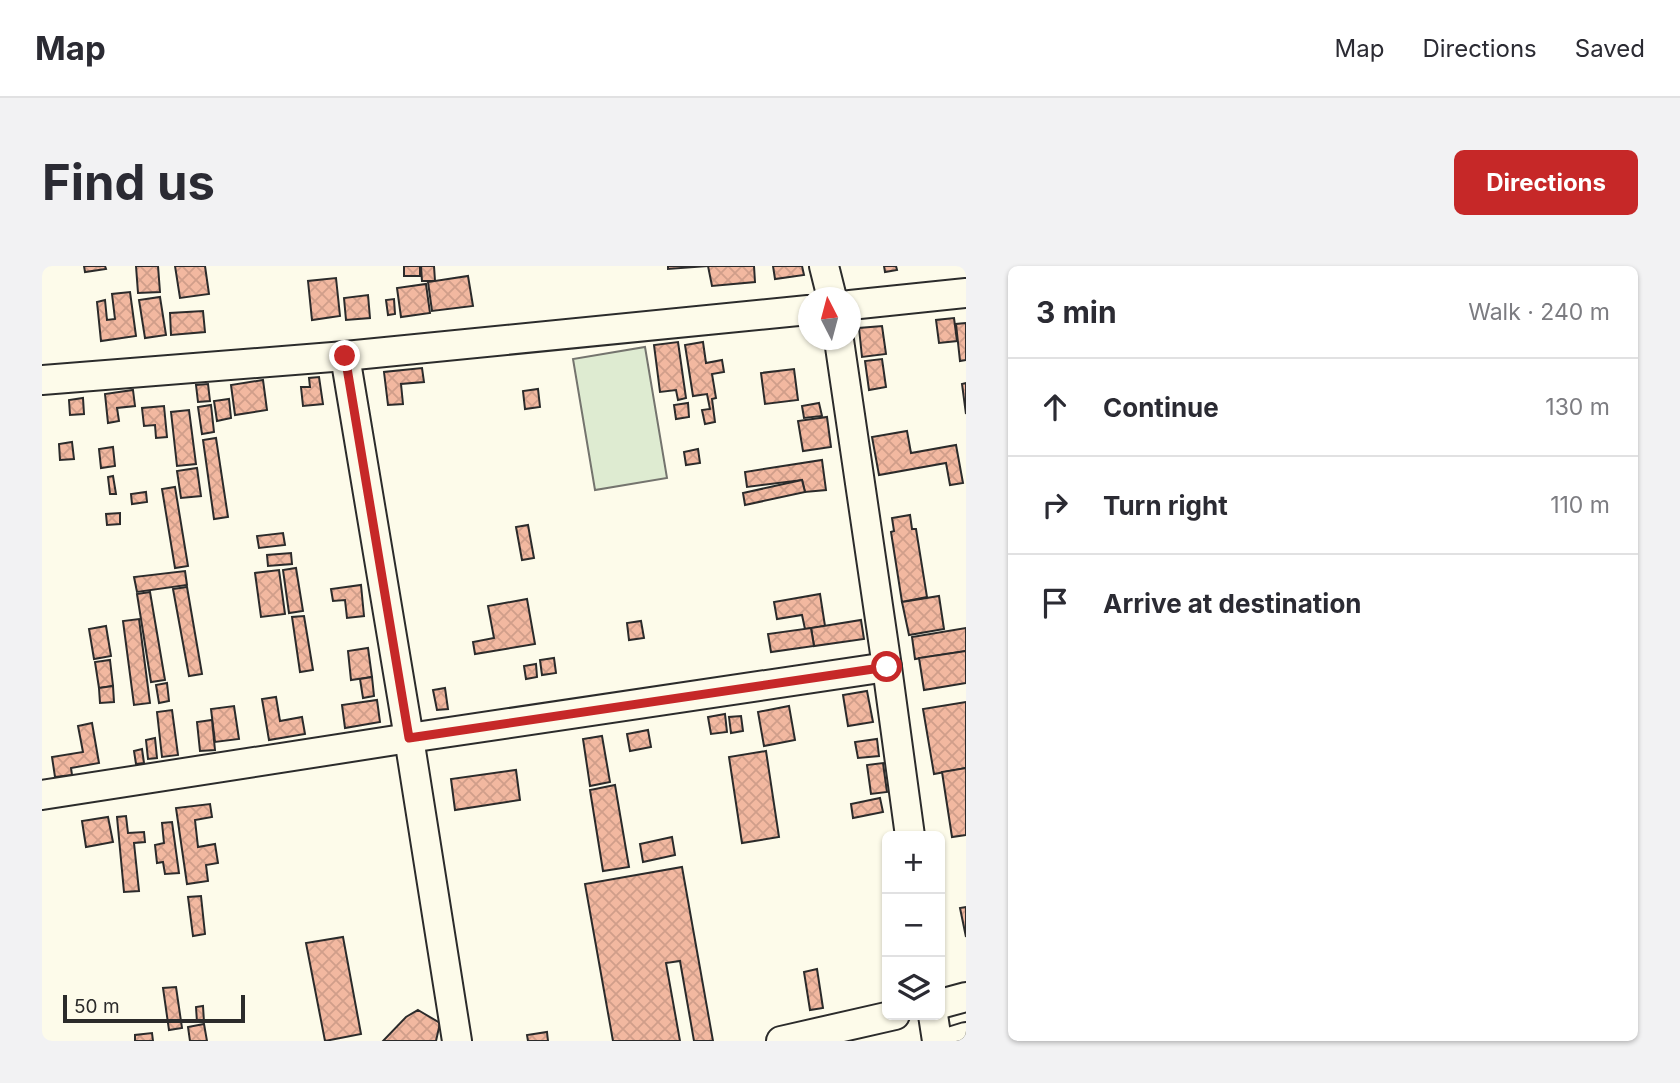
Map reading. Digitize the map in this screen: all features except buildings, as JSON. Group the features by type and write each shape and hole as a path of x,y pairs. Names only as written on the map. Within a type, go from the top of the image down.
{"street":[{"path":"824,266 829,287"},
{"path":"861,304 966,293"},
{"path":"42,380 345,356 798,311"},
{"path":"840,350 908,831"},
{"path":"345,356 457,1041"},
{"path":"42,795 887,667"},
{"path":"945,1003 966,997"},
{"path":"781,1041 882,1018"},
{"path":"934,1020 937,1041"},
{"path":"953,1041 966,1037"}],"green space":[{"path":"645,347 667,478 595,490 573,359"}],"route":[{"path":"345,356 409,738 887,667"}]}
